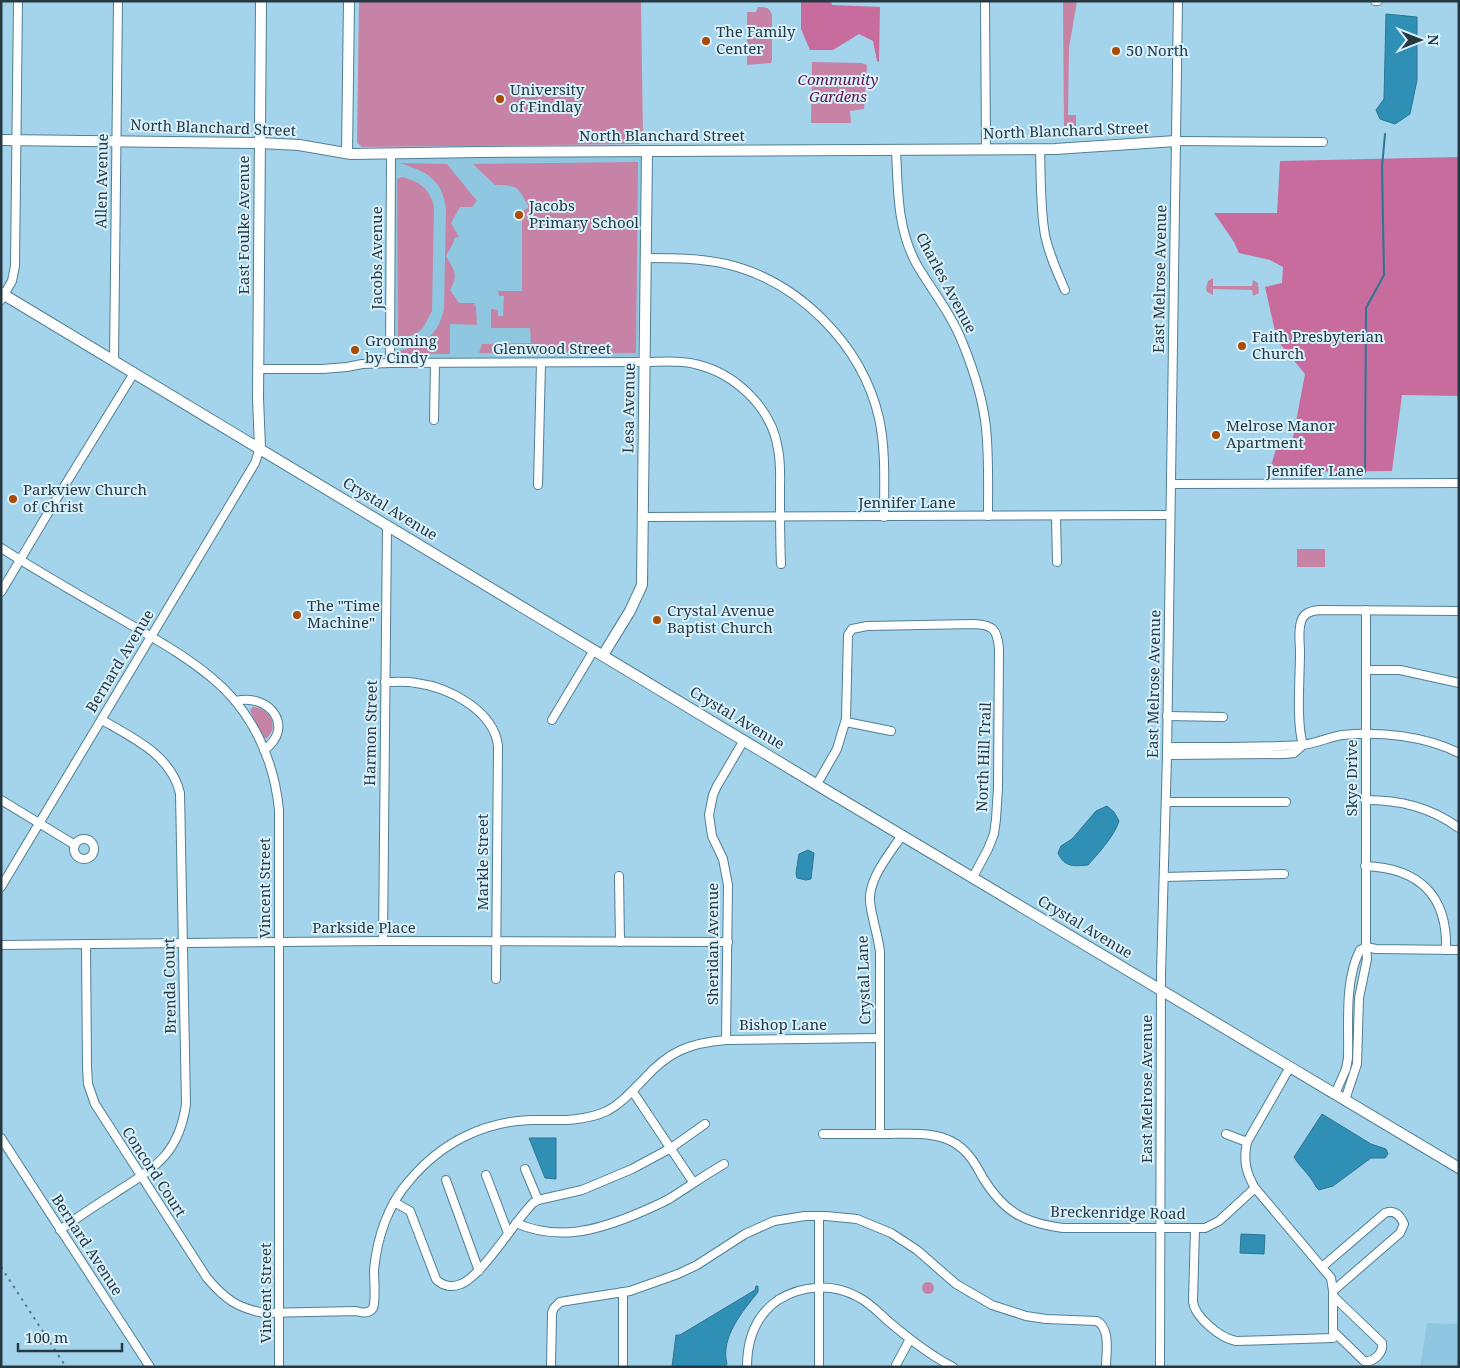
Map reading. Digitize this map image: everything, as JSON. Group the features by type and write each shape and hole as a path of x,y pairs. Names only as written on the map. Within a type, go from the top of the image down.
{"street":[{"path":"2,296 12,281 15,266 18,1"},
{"name":"Allen Avenue","path":"114,361 118,1"},
{"name":"East Foulke Avenue","path":"260,448 261,1"},
{"path":"347,153 349,1"},
{"path":"985,1 986,150"},
{"name":"East Melrose Avenue","path":"1160,1367 1161,990 1168,716 1178,1"},
{"name":"North Blanchard Street","path":"1,140 260,143 299,145 347,153 391,154 986,150 1176,142 1323,142"},
{"path":"1040,149 1042,214 1045,235 1065,290"},
{"name":"Charles Avenue","path":"896,150 898,202 904,232 918,266 942,300 956,328 978,389 986,429 988,516"},
{"name":"Lesa Avenue","path":"599,653 641,590 644,517 647,151"},
{"name":"Jacobs Avenue","path":"390,363 391,154"},
{"path":"646,258 706,260 747,270 784,289 800,300 827,324 854,359 874,399 883,440 884,517"},
{"name":"Crystal Avenue","path":"2,296 260,448 1459,1168"},
{"name":"Glenwood Street","path":"259,369 322,369 390,363 684,362 704,367 731,379 754,400 768,421 777,441 780,461 781,564"},
{"path":"434,420 435,363"},
{"path":"538,485 541,363"},
{"path":"1,592 134,373"},
{"name":"Bernard Avenue","path":"1,887 255,464 260,448"},
{"name":"Jennifer Lane","path":"1171,484 1459,483"},
{"name":"Jennifer Lane","path":"644,517 1170,514"},
{"path":"1056,516 1057,562"},
{"name":"Harmon Street","path":"383,941 388,525"},
{"name":"Vincent Street","path":"1,548 151,637 204,671 236,701 252,726 264,750 275,782 279,810 279,1367"},
{"name":"Skye Drive","path":"1340,1097 1357,1064 1359,998 1367,960 1365,866 1366,610"},
{"path":"1303,745 1300,714 1301,621 1304,616 1314,611 1459,611"},
{"name":"North Hill Trail","path":"846,722 848,704 848,635 852,629 867,626 974,624 989,626 996,632 1000,674 996,818 994,834 988,849 972,877"},
{"path":"552,720 599,653"},
{"path":"1366,670 1400,670 1459,682"},
{"name":"Markle Street","path":"385,682 424,684 457,698 475,708 486,718 496,735 498,746 496,979"},
{"path":"236,701 256,700 267,705 275,714 278,724 277,735 274,742 264,750"},
{"path":"1168,716 1223,717"},
{"name":"Brenda Court","path":"60,1230 158,1164 170,1150 180,1128 184,1112 181,801 179,786 172,771 157,754 102,720"},
{"path":"817,784 837,748 846,722 891,731"},
{"path":"1167,751 1303,745 1329,738 1366,735 1408,738 1441,746 1459,753"},
{"name":"Sheridan Avenue","path":"726,1040 727,878 712,836 710,810 717,786 744,740"},
{"path":"1,800 75,845"},
{"path":"1365,800 1391,801 1412,805 1432,812 1459,828"},
{"path":"1166,802 1286,802"},
{"name":"Crystal Lane","path":"880,1134 880,952 870,895 872,884 902,835"},
{"path":"1365,866 1400,871 1425,887 1435,899 1442,913 1447,938 1446,950"},
{"path":"1164,878 1284,874"},
{"path":"619,876 620,942"},
{"name":"Parkside Place","path":"1,945 383,941 728,942"},
{"name":"Concord Court","path":"86,944 87,1067 90,1089 95,1104 207,1278 222,1296 233,1304 264,1313 368,1312 374,1304 374,1271 377,1249 386,1219 394,1202"},
{"path":"1366,946 1376,949 1459,950"},
{"name":"Skye Drive","path":"1340,1097 1348,1058 1349,996 1360,950 1366,946"},
{"path":"1348,1015 1358,1021"},
{"name":"Bishop Lane","path":"394,1202 408,1181 428,1161 443,1149 465,1136 486,1127 508,1122 566,1120 590,1117 612,1108 633,1092 664,1059 687,1046 707,1041 726,1040 880,1038"},
{"path":"1290,1067 1247,1142 1244,1152 1245,1167 1248,1177 1255,1188 1331,1278 1334,1334 1364,1361 1369,1362 1381,1352 1383,1348 1382,1343 1333,1293"},
{"path":"633,1092 693,1182"},
{"path":"394,1202 410,1211 440,1284 446,1286 461,1284 479,1271 528,1208 538,1200 582,1190 632,1169 671,1148 705,1124"},
{"name":"Breckenridge Road","path":"823,1134 933,1135 952,1142 961,1147 972,1158 1000,1202 1032,1223 1063,1228 1195,1228 1210,1226 1219,1221 1255,1188"},
{"path":"1226,1134 1247,1142"},
{"name":"Bernard Avenue","path":"1,1138 150,1367"},
{"path":"516,1223 529,1229 545,1232 595,1230 649,1209 724,1164"},
{"path":"525,1169 538,1200"},
{"path":"486,1175 508,1233"},
{"path":"446,1180 479,1271"},
{"path":"1322,1266 1385,1213 1395,1212 1402,1219 1404,1224 1400,1233 1333,1293"},
{"path":"819,1216 819,1367"},
{"path":"551,1367 552,1313 557,1304 650,1285 697,1265 745,1234 774,1221 784,1218 819,1216 857,1219 891,1233 917,1250 956,1284 980,1299 1006,1310 1046,1319 1092,1320 1101,1323 1105,1330 1106,1367"},
{"path":"1195,1228 1193,1302 1196,1311 1206,1322 1226,1338 1236,1341 1314,1340 1334,1334"},
{"path":"748,1367 749,1344 752,1334 765,1312 782,1298 796,1291 819,1288 835,1289 859,1297 932,1356 954,1367"},
{"path":"623,1292 623,1367"},
{"path":"896,1365 910,1339"}],"shaded area":[{"path":"799,1 831,1 832,5 880,7 879,62 877,61 873,41 859,34 833,50 810,50 801,29 801,2"},
{"path":"1386,14 1417,17 1417,80 1410,114 1395,124 1380,119 1376,110 1384,99"},
{"name":"Jacobs Primary School","path":"647,151 645,362 390,363 391,154"},
{"path":"1459,157 1459,396 1402,395 1392,471 1269,472 1278,443 1292,443 1305,374 1277,340 1265,287 1282,283 1283,267 1270,260 1239,253 1234,242 1214,213 1277,213 1280,161"},
{"path":"1107,806 1114,812 1119,821 1106,844 1088,865 1074,866 1067,864 1058,853 1061,846 1072,839 1096,811"},
{"path":"808,850 814,853 811,879 797,878 799,854"},
{"path":"1322,1114 1371,1144 1386,1149 1388,1154 1385,1158 1371,1158 1333,1186 1319,1190 1294,1157"},
{"path":"529,1138 556,1138 556,1179 545,1178"},
{"path":"1241,1234 1265,1235 1264,1254 1240,1253"},
{"path":"756,1286 758,1286 758,1292 734,1325 730,1334 726,1354 727,1364 725,1367 672,1367 676,1335 680,1335 755,1290"},
{"path":"1427,1323 1459,1324 1459,1367 1420,1367"}],"green space":[{"name":"University of Findlay","path":"359,1 641,1 643,137 639,144 362,147 357,143"},
{"path":"1063,1 1077,1 1069,48 1068,115 1076,115 1076,134 1064,134"},
{"path":"758,7 767,8 772,15 772,60 771,63 747,65 747,12 756,12"},
{"name":"Community Gardens","path":"812,62 862,63 867,65 864,109 850,111 851,123 811,123"},
{"path":"638,162 636,353 479,353 482,344 531,343 530,328 491,328 491,309 498,310 498,316 503,316 504,296 499,296 498,291 522,291 522,211 528,208 528,205 519,190 513,186 495,185 473,164"},
{"path":"400,163 447,164 477,201 472,207 460,207 451,223 459,237 454,238 454,242 446,256 455,276 450,290 459,303 475,303 477,325 450,324 450,354 399,354 399,351 429,338 438,326 444,309 446,208 441,190 431,178 425,173"},
{"path":"402,177 414,181 423,187 430,195 434,207 432,311 423,328 416,334 398,337 397,179"},
{"path":"1213,278 1213,286 1252,286 1253,280 1258,283 1259,293 1253,296 1252,290 1213,289 1213,295 1207,292 1206,288 1208,281"},
{"path":"1297,549 1325,549 1325,567 1297,567"},
{"path":"253,707 264,711 271,718 273,728 267,738 264,738 251,713 250,710"},
{"path":"926,1282 930,1282 934,1288 930,1294 926,1294 922,1290 922,1286"}],"waterway":[{"path":"1365,472 1366,308 1384,275 1382,167 1385,134"}],"railway":[{"path":"1,1267 66,1367"}],"place":[{"name":"The Family Center","path":"706,41"},
{"name":"50 North","path":"1116,51"},
{"name":"University of Findlay","path":"500,99"},
{"name":"Jacobs Primary School","path":"519,215"},
{"name":"Faith Presbyterian Church","path":"1242,346"},
{"name":"Grooming by Cindy","path":"355,350"},
{"name":"Melrose Manor Apartment","path":"1216,435"},
{"name":"Parkview Church of Christ","path":"13,499"},
{"name":"The \"Time Machine\"","path":"297,615"},
{"name":"Crystal Avenue Baptist Church","path":"657,620"}]}
